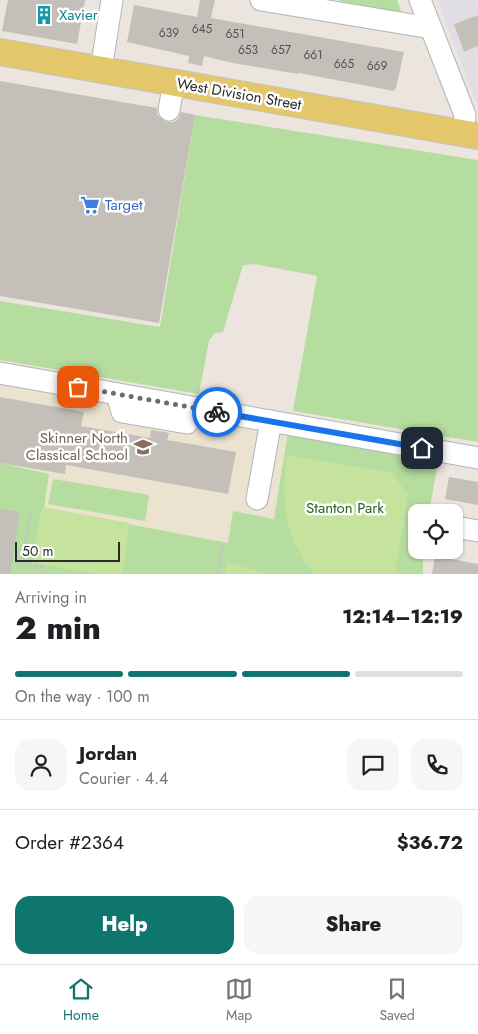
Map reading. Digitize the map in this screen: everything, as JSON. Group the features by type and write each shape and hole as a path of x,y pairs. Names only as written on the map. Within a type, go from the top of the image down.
{"main road":[{"name":"West Division Street","path":"0,52 470,134"}],"street":[{"path":"101,70 112,0"},
{"path":"261,0 321,5 431,28"},
{"path":"420,0 465,115 470,134"},
{"path":"169,110 174,82"},
{"path":"0,374 478,458"},
{"path":"258,499 271,421"},
{"path":"463,528 478,531"}],"path":[{"path":"30,512 21,564 43,567 42,574"},
{"path":"218,574 223,545"}],"shaded area":[{"path":"437,0 478,0 478,106"},
{"name":"Skinner North Classical School","path":"0,381 288,432 274,519 228,543 44,508 8,464 0,463"}],"green space":[{"path":"397,0 402,13 340,1"},
{"path":"195,115 478,160 478,442 293,411 317,276 255,264 243,265 223,332 215,333 209,340 199,394 0,360 0,301 160,327"},
{"name":"Stanton Park","path":"288,432 439,458 430,504 408,504 408,559 423,559 423,574 0,574 0,463 49,474 44,508 228,543 233,511 274,519"},
{"path":"287,455 392,473 408,495 395,574 314,574 304,561 297,547 287,518 284,487"},
{"path":"53,479 149,495 145,521 48,504"},
{"path":"42,507 130,523 122,574 97,574 32,563"},
{"path":"227,562 266,574 225,574"}],"building":[{"name":"Xavier","path":"8,0 85,0 77,44 2,31"},
{"path":"200,0 215,0 211,18 404,52 396,88 394,91 233,63 204,56 202,66 188,63 189,56 127,42 134,5 197,17"},
{"path":"478,15 478,46 464,52 454,24"},
{"name":"Target","path":"0,81 157,108 157,115 166,122 174,122 179,118 181,112 195,115 159,323 0,296"},
{"path":"0,397 84,412 81,426 150,438 151,430 169,433 167,440 236,452 228,494 66,465 65,474 0,463"},
{"path":"449,477 478,482 478,505 445,499"},
{"path":"0,509 20,512 10,574 0,574"},
{"path":"434,559 451,559 478,564 478,574 432,574"}],"way so far":[{"path":"78,387 217,412"}],"place":[{"name":"Xavier","path":"44,15"},
{"name":"Target","path":"90,205"},
{"name":"Skinner North Classical School","path":"143,447"}],"route":[{"path":"217,412 422,448"}]}
